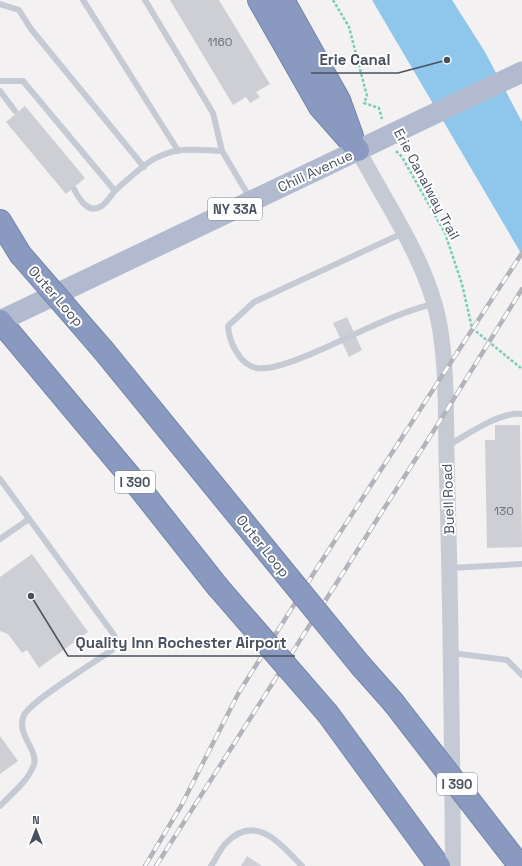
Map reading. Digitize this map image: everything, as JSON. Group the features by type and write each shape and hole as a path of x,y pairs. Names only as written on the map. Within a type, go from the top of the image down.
{"highway":[{"path":"259,0 320,107 358,150"},
{"path":"282,0 339,100 358,150"},
{"path":"0,221 20,254"},
{"name":"Outer Loop","path":"0,231 104,351 361,666 393,702 520,866"},
{"name":"I 390","path":"0,321 138,486 217,586 328,714 439,866"}],"main road":[{"name":"Chili Avenue","path":"0,321 522,72"}],"street":[{"name":"Buell Road","path":"358,150 423,270 438,322 443,366 450,568 453,866"}],"lane":[{"path":"83,0 177,149"},
{"path":"145,0 213,113 222,151 252,201"},
{"path":"0,4 2,3 19,10 31,29 144,167"},
{"path":"0,81 23,81 115,191"},
{"path":"0,91 15,111"},
{"path":"74,189 79,199 87,207 96,209 103,205 115,191 154,158 177,149 222,151"},
{"path":"403,233 254,302 228,326 230,339 240,357 250,366 259,369 274,367 316,352 411,310 434,304"},
{"path":"446,446 498,418 517,413 522,414"},
{"path":"0,479 114,635 115,643 112,650 34,703 24,715 22,730 34,756 34,766 28,776 0,806"},
{"path":"0,539 29,519"},
{"path":"450,568 522,564"},
{"path":"451,653 507,660 522,675"},
{"path":"211,866 225,844 234,836 242,832 252,831 263,832 274,838 302,866"}],"path":[{"name":"Erie Canalway Trail","path":"333,0 349,27 367,96 364,103 379,108 379,112 398,155 402,157 445,233 462,284 472,328 522,369"}],"water":[{"path":"372,0 452,0 485,52 522,122 522,255"}],"building":[{"path":"170,0 219,0 270,84 256,92 260,97 250,103 246,97 233,105"},
{"path":"25,106 85,178 66,194 6,122"},
{"path":"347,317 362,350 349,357 333,323"},
{"path":"495,425 520,425 522,547 487,548 485,440 495,440"},
{"path":"32,554 88,632 39,668 27,650 22,653 8,634 0,631 0,577"},
{"path":"0,736 18,761 0,774"},
{"path":"247,856 262,866 241,866"}],"railway":[{"path":"145,866 181,806 238,694 319,565 522,253"},
{"path":"156,866 445,413 522,289"}],"place":[{"name":"Erie Canal","path":"447,60"},
{"name":"Quality Inn Rochester Airport","path":"31,596"}]}
